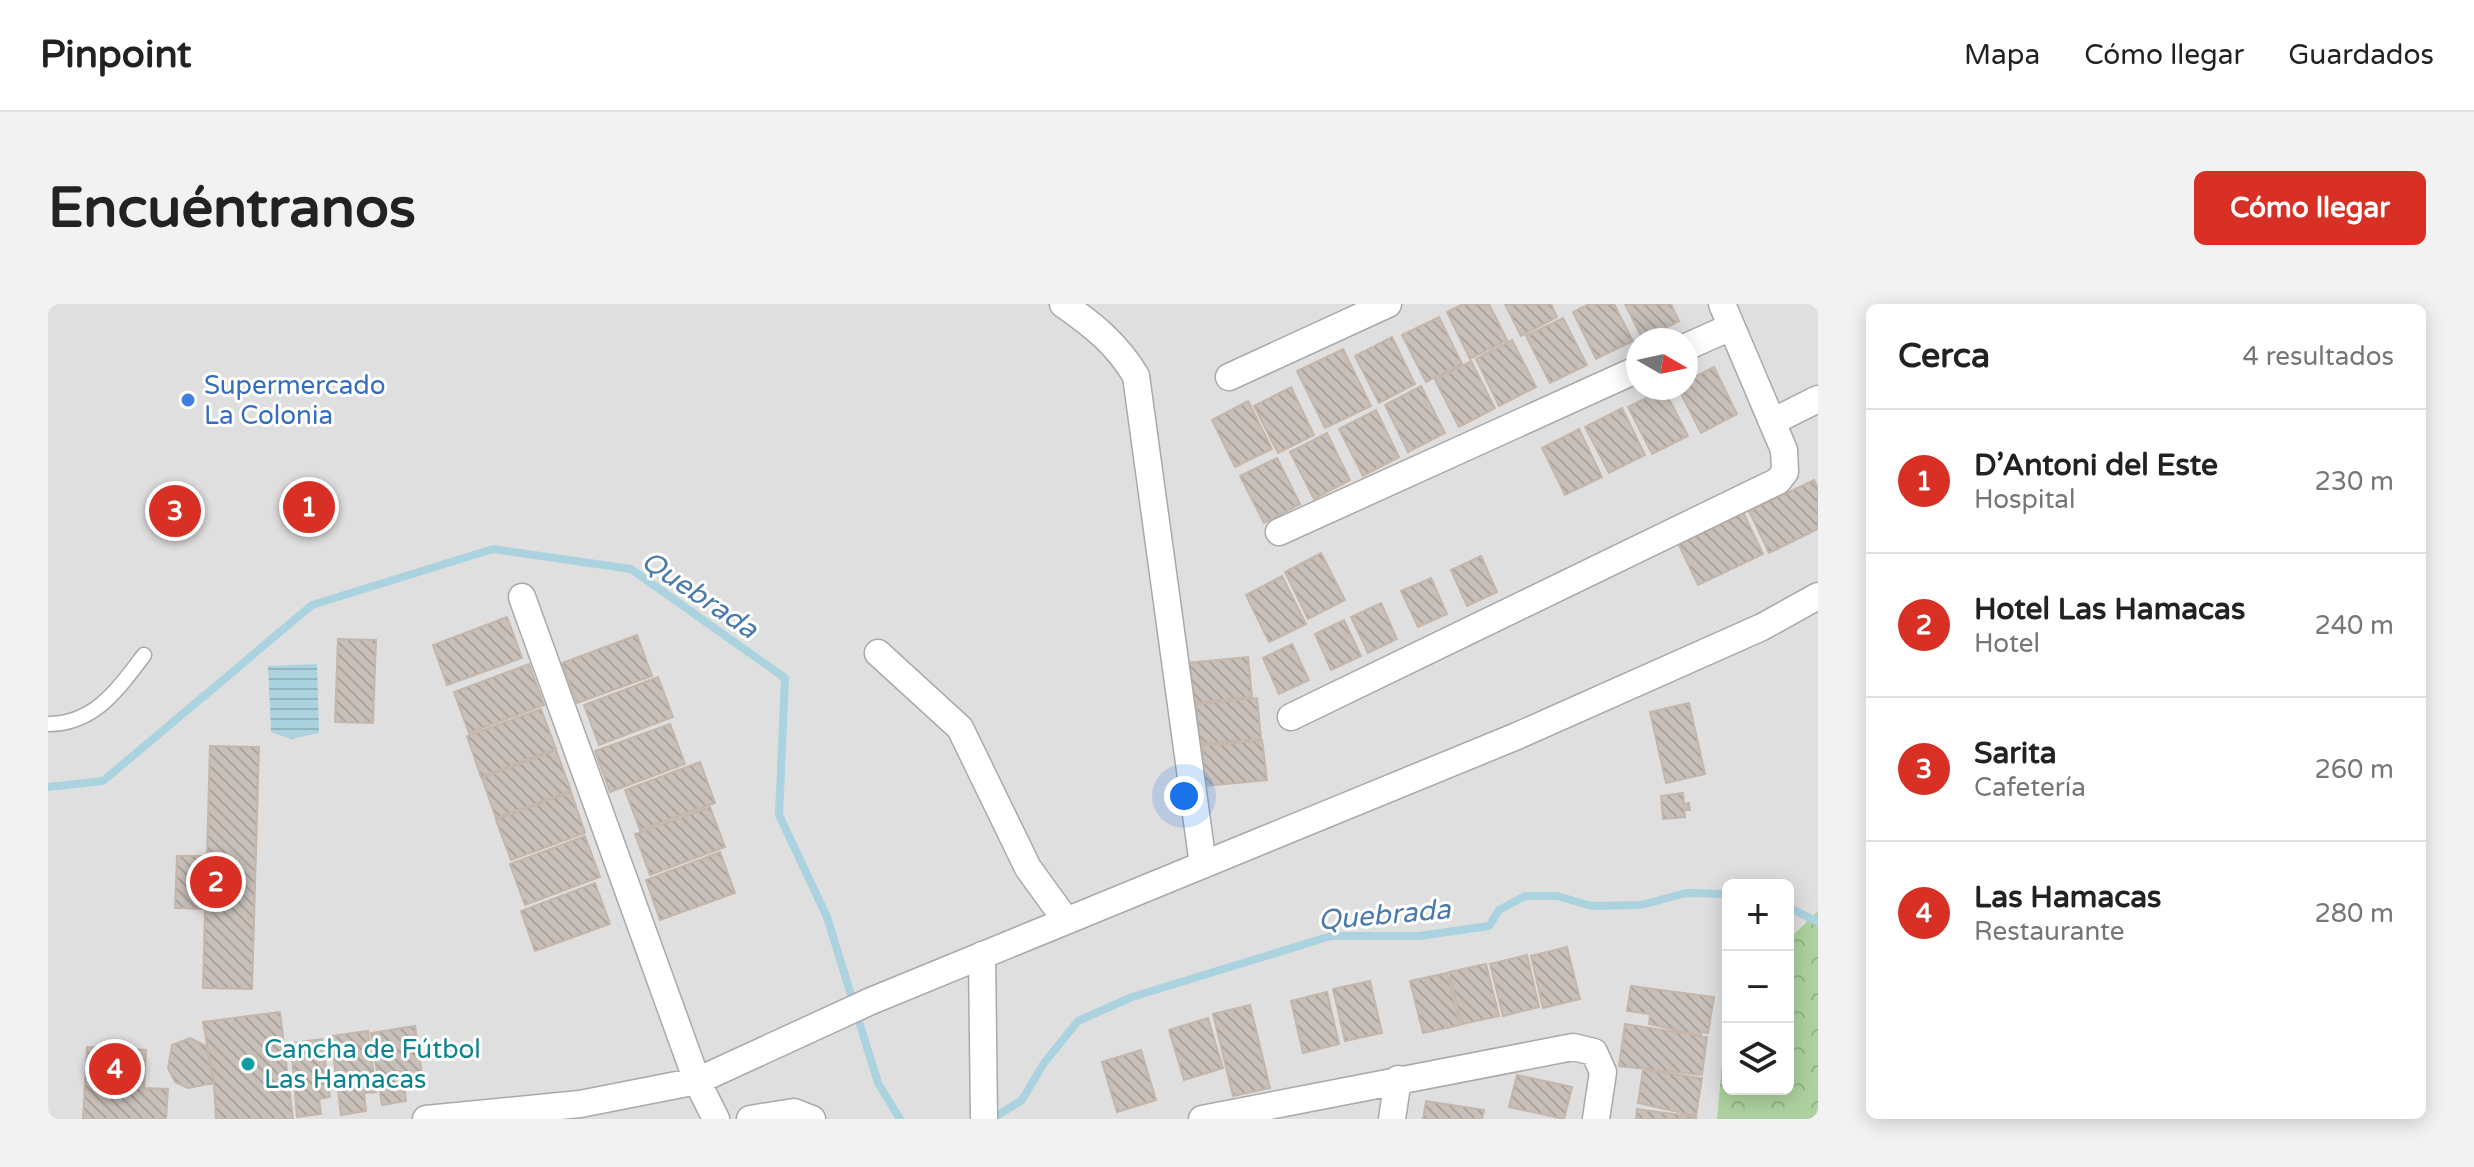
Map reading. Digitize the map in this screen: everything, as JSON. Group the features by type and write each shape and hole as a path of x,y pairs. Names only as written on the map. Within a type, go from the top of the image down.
{"street":[{"path":"1063,304 1100,330 1123,354 1136,376 1203,865"},
{"path":"1229,377 1388,304"},
{"path":"1291,717 1778,481 1785,472 1786,461 1726,315 1698,337"},
{"path":"1279,532 1626,374"},
{"path":"1772,422 1818,399"},
{"path":"426,1119 580,1104 697,1081 835,1016 1065,919 1517,736 1762,627 1818,596"},
{"path":"522,597 697,1081 716,1119"},
{"path":"878,653 960,728 1028,868 1065,919"},
{"path":"982,955 984,1113"},
{"path":"1202,1119 1398,1079 1583,1047 1594,1052 1601,1061 1596,1119"},
{"path":"1392,1119 1398,1079"},
{"path":"750,1119 794,1112 812,1119"}],"lane":[{"path":"48,724 67,724 90,715 121,686 144,655"}],"shaded area":[{"path":"48,304 1818,304 1818,1119 48,1119"}],"green space":[{"path":"1818,911 1818,1119 1717,1119 1722,1064 1722,1095 1794,1095 1794,934"}],"water":[{"path":"317,664 319,733 291,739 271,732 268,666"}],"building":[{"path":"1463,304 1489,304 1507,340 1470,359 1447,312"},
{"path":"1505,304 1551,304 1557,317 1521,336"},
{"path":"1589,304 1614,304 1626,328 1626,344 1596,359 1573,312"},
{"path":"1625,304 1671,304 1679,321 1666,328 1637,328"},
{"path":"1439,317 1462,364 1426,382 1402,335"},
{"path":"1563,318 1587,365 1550,383 1526,336"},
{"path":"1392,337 1415,384 1379,403 1355,356"},
{"path":"1512,340 1536,387 1499,406 1476,359"},
{"path":"1343,349 1371,406 1325,428 1297,371"},
{"path":"1471,361 1495,408 1459,427 1435,380"},
{"path":"1714,367 1737,414 1701,433 1684,400 1698,400 1698,375"},
{"path":"1421,386 1445,433 1408,452 1385,405"},
{"path":"1291,387 1314,435 1278,453 1254,406"},
{"path":"1642,400 1670,400 1688,436 1652,454 1628,407"},
{"path":"1248,401 1272,449 1235,467 1212,420"},
{"path":"1622,408 1645,455 1609,473 1585,427"},
{"path":"1376,410 1399,457 1363,476 1339,429"},
{"path":"1579,429 1602,477 1565,495 1542,448"},
{"path":"1327,433 1350,480 1314,499 1290,452"},
{"path":"1277,458 1300,504 1264,523 1240,476"},
{"path":"1814,480 1818,488 1818,529 1769,553 1749,511"},
{"path":"1743,512 1763,554 1698,585 1678,543"},
{"path":"1321,553 1345,600 1308,619 1285,572"},
{"path":"1481,556 1497,592 1467,606 1451,570"},
{"path":"1282,576 1306,624 1269,642 1246,595"},
{"path":"1431,578 1447,614 1418,627 1401,591"},
{"path":"1381,603 1397,639 1368,653 1351,617"},
{"path":"507,617 522,658 447,685 433,645"},
{"path":"1344,620 1361,656 1331,670 1315,634"},
{"path":"637,635 652,676 577,703 562,663"},
{"path":"338,639 376,640 373,723 335,722"},
{"path":"1292,644 1309,680 1279,694 1263,658"},
{"path":"1248,657 1252,697 1191,703 1187,663"},
{"path":"529,664 544,705 469,733 454,692"},
{"path":"658,677 673,717 599,745 584,705"},
{"path":"1257,698 1261,739 1200,744 1196,704"},
{"path":"1689,703 1705,774 1666,783 1650,712"},
{"path":"541,709 556,749 481,777 467,736"},
{"path":"670,724 685,764 610,792 595,751"},
{"path":"1262,740 1267,780 1205,786 1202,746"},
{"path":"210,746 259,747 252,989 203,988 205,909 175,908 177,856 207,856"},
{"path":"556,750 571,791 496,818 482,778"},
{"path":"700,762 715,803 640,830 625,790"},
{"path":"571,792 585,833 511,860 496,820"},
{"path":"1683,793 1684,804 1689,803 1690,810 1684,810 1685,817 1663,819 1661,796"},
{"path":"710,807 725,847 650,875 635,834"},
{"path":"585,836 600,877 525,905 510,864"},
{"path":"720,852 735,893 660,920 646,880"},
{"path":"595,883 610,924 535,951 521,911"},
{"path":"1567,947 1580,999 1543,1008 1531,956"},
{"path":"1527,955 1539,1007 1503,1016 1490,964"},
{"path":"1486,964 1499,1016 1462,1024 1449,972"},
{"path":"1447,973 1460,1025 1423,1033 1410,981"},
{"path":"1370,981 1382,1033 1345,1041 1333,989"},
{"path":"1631,986 1714,997 1708,1033 1701,1032 1701,1036 1649,1024 1650,1014 1627,1011"},
{"path":"1327,992 1339,1044 1303,1053 1291,1001"},
{"path":"1250,1005 1270,1088 1233,1096 1213,1014"},
{"name":"Cancha de Fútbol Las Hamacas","path":"280,1012 293,1119 216,1119 214,1083 203,1022"},
{"path":"1208,1018 1223,1068 1184,1080 1169,1030"},
{"path":"1625,1024 1707,1037 1702,1075 1619,1066"},
{"path":"415,1026 424,1087 405,1090 406,1101 382,1105 371,1033"},
{"path":"368,1031 376,1092 364,1093 366,1111 341,1115 331,1036"},
{"path":"190,1038 206,1046 214,1083 188,1088 175,1082 168,1068 172,1045"},
{"path":"322,1039 330,1097 319,1099 321,1114 297,1117 291,1043"},
{"path":"87,1047 146,1050 144,1088 168,1089 166,1119 83,1119"},
{"path":"1141,1050 1156,1100 1117,1112 1102,1062"},
{"path":"1643,1070 1702,1078 1696,1116 1638,1103"},
{"path":"1517,1075 1572,1087 1564,1119 1509,1107"},
{"path":"1426,1101 1484,1110 1482,1119 1423,1119"},
{"path":"1637,1109 1696,1117 1696,1119 1636,1119"}],"waterway":[{"name":"Quebrada","path":"48,787 103,781 312,605 493,549 631,569 785,678 779,815 827,917 878,1083 900,1119"},
{"name":"Quebrada","path":"992,1119 1022,1100 1044,1063 1078,1021 1132,997 1331,936 1419,936 1489,926 1499,910 1525,896 1557,896 1592,906 1641,905 1686,893 1722,894"},
{"name":"Quebrada","path":"1794,910 1818,922"}],"place":[{"name":"Supermercado La Colonia","path":"188,400"},
{"name":"D’Antoni del Este","path":"309,507"},
{"name":"Sarita","path":"175,511"},
{"name":"Hotel Las Hamacas","path":"216,882"},
{"name":"Cancha de Fútbol Las Hamacas","path":"248,1064"},
{"name":"Las Hamacas","path":"115,1069"}]}
